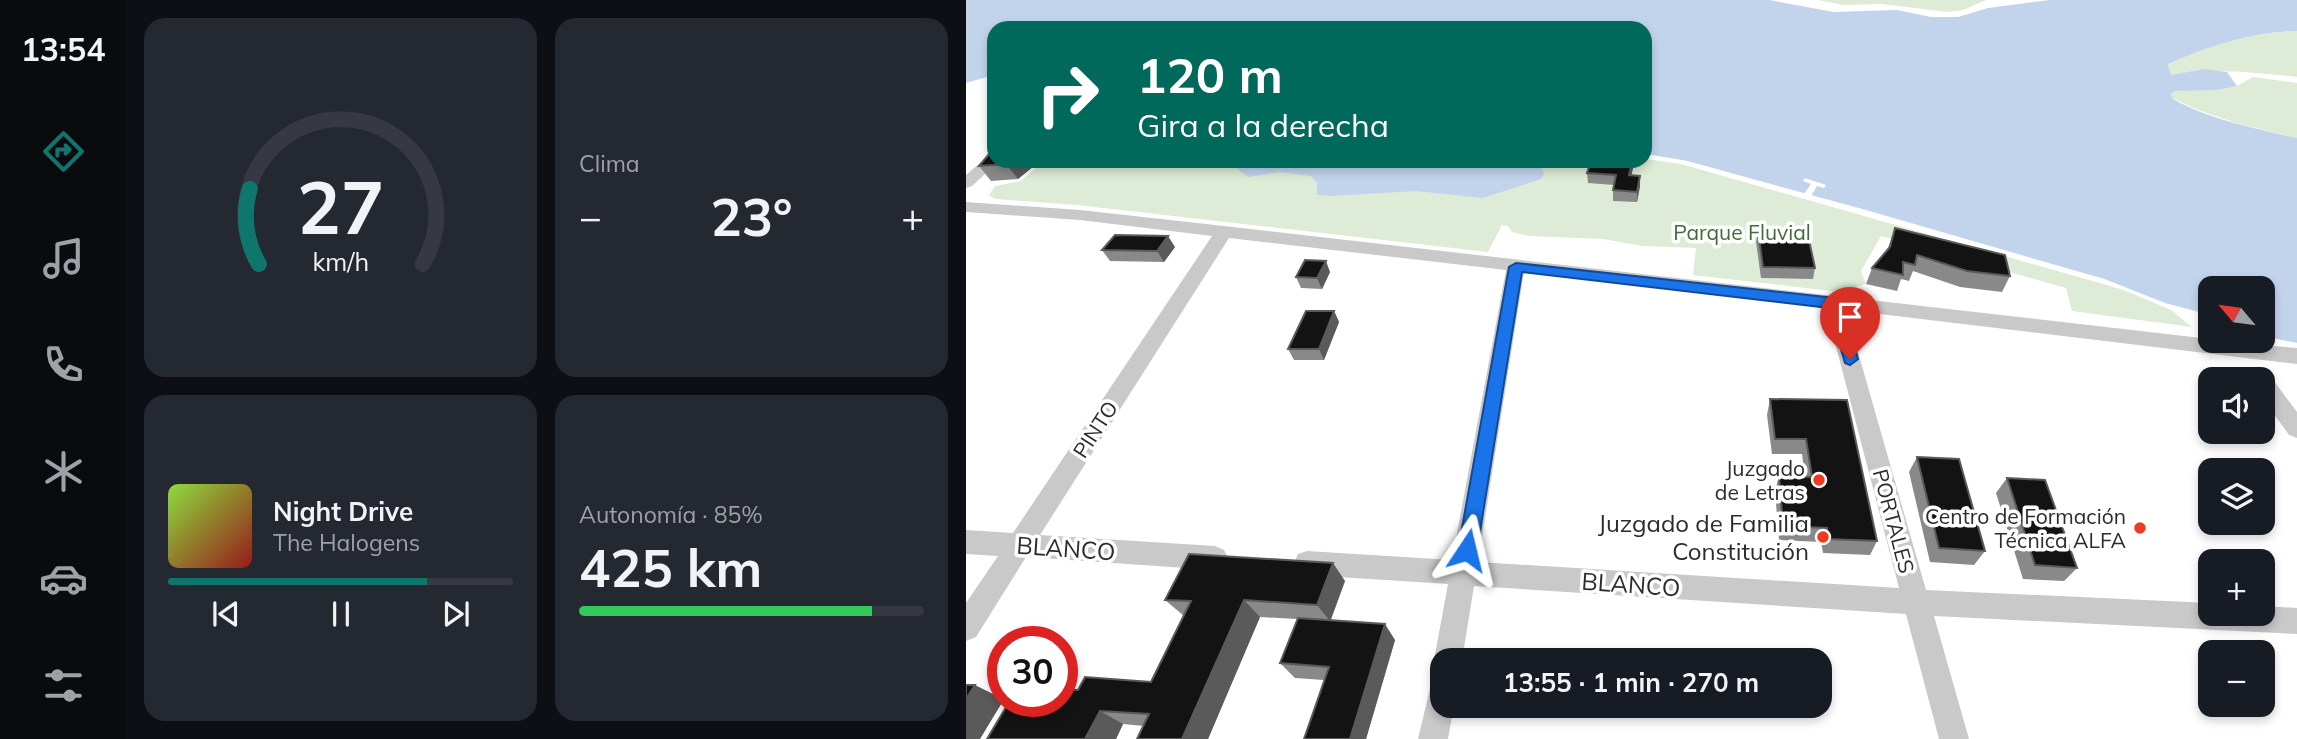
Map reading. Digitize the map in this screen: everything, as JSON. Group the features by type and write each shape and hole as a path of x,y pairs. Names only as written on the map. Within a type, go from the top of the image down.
{"street":[{"path":"966,183 987,164"},
{"path":"966,206 1224,231 2198,344"},
{"name":"PINTO","path":"966,627 1224,231"},
{"path":"1450,648 1516,267"},
{"name":"PORTALES","path":"1835,303 1954,739"},
{"path":"2275,353 2297,356"},
{"path":"2275,399 2297,429"},
{"name":"BLANCO","path":"966,542 1239,559"},
{"name":"BLANCO","path":"1281,562 1916,602 2297,621"},
{"path":"1433,739 1437,718"}],"green space":[{"path":"1818,0 1986,0 1963,10 1947,12 1882,4 1843,5"},
{"path":"2297,31 2297,77 2218,71 2171,75 2168,63 2199,51 2247,37"},
{"path":"2253,77 2297,83 2297,138 2239,124 2198,110 2172,98 2171,94 2175,91 2237,86"},
{"name":"Parque Fluvial","path":"1652,160 1681,164 2124,290 2171,310 2192,327 2072,311 2066,288 1881,236 1861,271 1866,284 1851,288 1848,293 1693,275 1696,248 1643,246 1603,239 1529,236 1512,232 1508,226 1502,225 1488,252 1077,205 995,199 989,195 995,186 1021,181 1036,168 1652,168"}],"water":[{"path":"966,0 1769,0 1834,12 1897,10 1931,17 1958,17 1988,8 2050,0 2297,0 2297,31 2263,34 2231,41 2168,64 2171,75 2205,69 2227,72 2237,86 2217,90 2175,91 2171,94 2173,99 2217,118 2297,138 2297,343 2275,338 2275,276 2198,276 2198,312 2165,303 2104,279 1866,210 1687,161 1652,155 1652,21 987,21 987,77 966,83"},
{"path":"1237,168 1541,168 1544,174 1541,179 1483,198 1416,191 1317,195 1317,183 1311,176 1280,172 1248,177"}],"pier":[{"path":"1652,155 1687,161 1804,194 1811,184 1803,181 1805,178 1826,185 1824,188 1817,186 1811,196 2104,279 2164,303 2170,308 2103,282 1686,164 1652,159"}],"building":[{"path":"987,156 987,165 979,166"},
{"path":"1589,168 1630,168 1629,175 1640,176 1637,192 1613,190 1616,175 1587,173"},
{"path":"1895,228 2005,255 2010,276 1967,271 1917,255 1915,265 1903,262 1903,275 1872,268 1890,247"},
{"path":"1758,231 1807,231 1815,268 1763,267"},
{"path":"1115,235 1168,236 1157,251 1102,250"},
{"path":"1305,260 1326,261 1317,278 1296,277"},
{"path":"1306,311 1334,311 1319,349 1288,349"},
{"path":"1770,399 1847,400 1877,541 1828,539 1827,528 1783,526 1779,476 1812,477 1806,439 1775,439"},
{"path":"1917,457 1959,459 1985,551 1939,548"},
{"path":"2007,478 2045,480 2077,568 2035,565"},
{"path":"1189,554 1333,563 1317,605 1244,600 1182,739 1137,739 1149,714 1100,711 1085,739 987,739 1000,717 1078,717 1078,690 1085,677 1151,682 1191,601 1165,600"},
{"path":"1298,618 1385,624 1350,739 1304,739 1329,667 1280,663"},
{"path":"966,685 975,685 966,699"}],"place":[{"name":"Juzgado de Letras","path":"1819,480"},
{"name":"Centro de Formación Técnica ALFA","path":"2140,528"},
{"name":"Juzgado de Familia Constitución","path":"1823,537"}],"route":[{"path":"1467,550 1516,267 1835,303 1850,359"}]}
